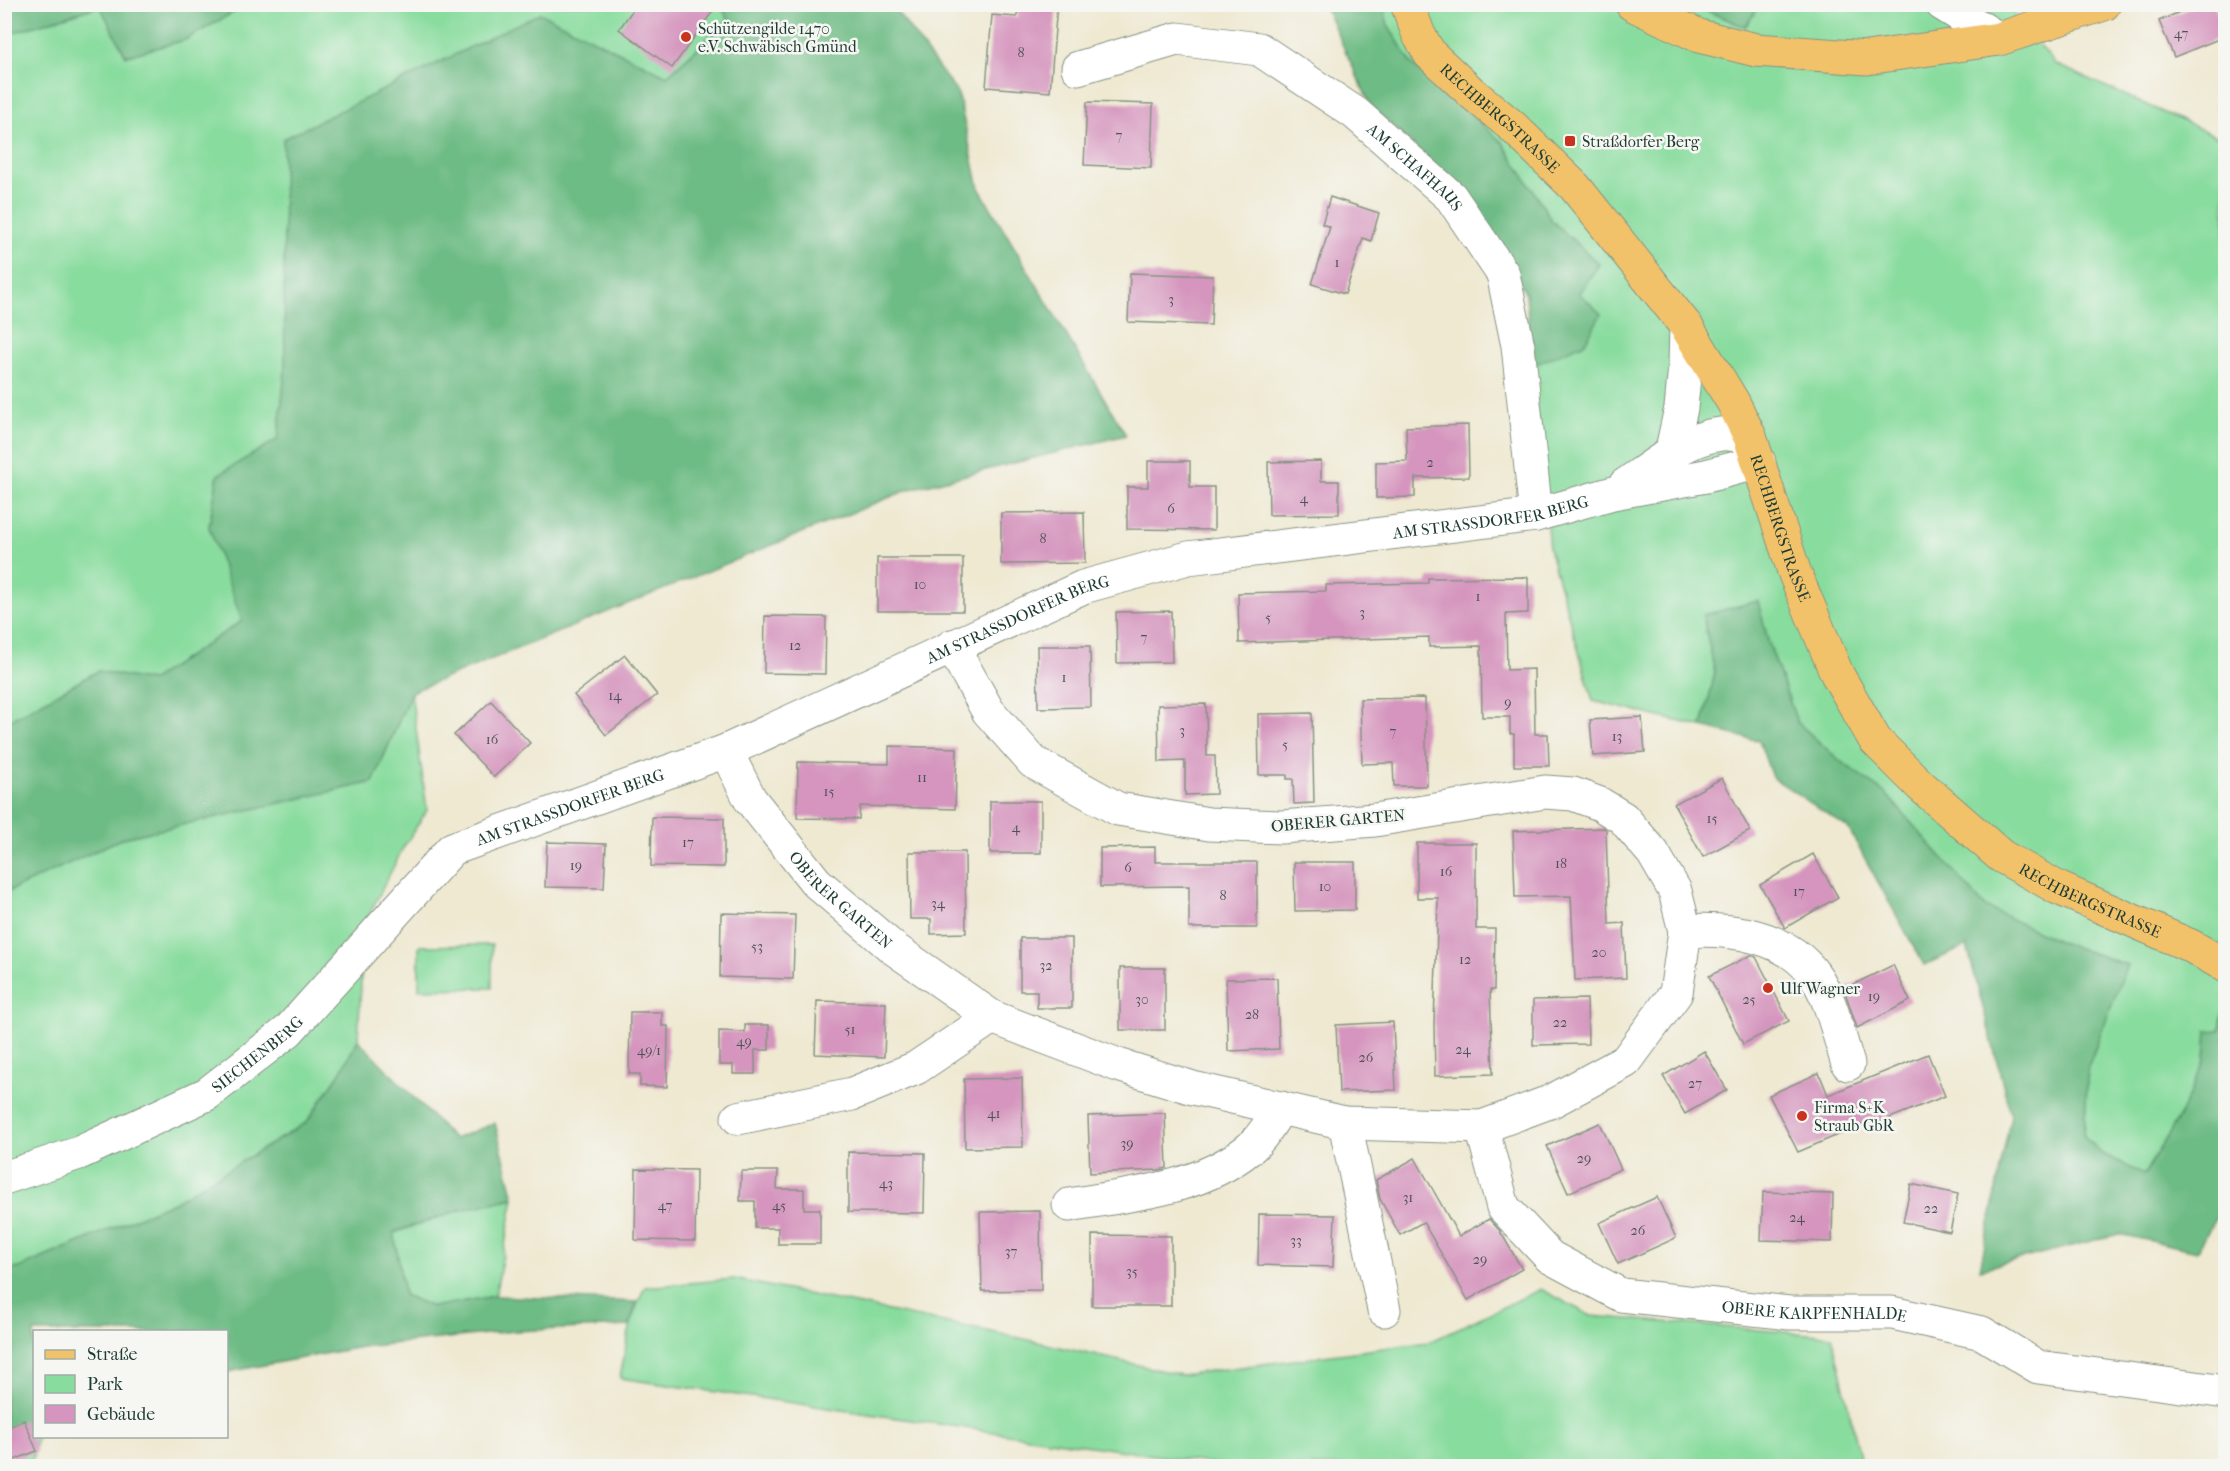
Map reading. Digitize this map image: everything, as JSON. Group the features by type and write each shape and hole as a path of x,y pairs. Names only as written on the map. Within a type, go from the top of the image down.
{"main road":[{"name":"RECHBERGSTRASSE","path":"1407,4 1419,35 1430,54 1512,126 1575,187 1686,326 1733,402 1754,450 1795,574 1836,674 1875,740 1920,785 2001,856 2058,888 2191,946 2226,966"},
{"path":"1632,4 1698,36 1756,50 1867,58 1999,39 2104,4"}],"street":[{"path":"1941,4 1999,39"},
{"name":"AM SCHAFHAUS","path":"1078,68 1178,39 1259,49 1355,113 1452,197 1503,274 1518,346 1536,514"},
{"path":"1671,454 1681,408 1686,326"},
{"name":"AM STRASSDORFER BERG","path":"1613,493 1671,454 1706,437 1723,434 1754,450"},
{"name":"AM STRASSDORFER BERG","path":"452,849 726,751 1083,587 1188,558 1536,514 1613,493 1706,476 1754,450"},
{"name":"OBERER GARTEN","path":"726,751 750,799 816,882 893,948 992,1017 1118,1065 1193,1088 1345,1123 1482,1127 1552,1101 1626,1061 1676,993 1685,930 1676,891 1653,853 1623,818 1600,804 1574,794 1545,792 1375,820 1281,827 1209,824 1118,809 1033,762 988,711 952,646"},
{"name":"SIECHENBERG","path":"4,1178 79,1153 207,1094 288,1031 452,849"},
{"path":"1685,930 1707,929 1749,935 1786,947 1814,974 1826,998 1848,1065"},
{"path":"738,1118 852,1094 916,1068 992,1017"},
{"path":"1069,1205 1173,1187 1215,1170 1251,1148 1281,1108"},
{"path":"1345,1123 1384,1310"},
{"name":"OBERE KARPFENHALDE","path":"1482,1127 1503,1207 1550,1257 1621,1295 1790,1313 1892,1313 1982,1333 2038,1367 2226,1392"}],"green space":[{"path":"5,4 246,5 185,40 126,56 100,6 5,35"},
{"path":"246,5 720,5 729,19 667,76 539,13 285,372 278,440 218,475 209,527 243,621 151,681 98,671 5,723 5,35 100,6 185,40"},
{"path":"720,5 892,5 958,94 979,188 1126,435 910,489 411,692 373,782 123,838 5,893 5,723 98,671 151,681 242,621 209,527 218,475 278,439 285,372 283,139 540,13 667,76 729,20"},
{"path":"1324,5 1383,5 1388,26 1412,64 1503,143 1552,221 1599,264 1579,293 1601,314 1585,343 1532,366 1526,294 1465,194 1371,106"},
{"path":"1383,5 1694,5 1745,27 1760,5 2007,5 2055,64 2225,140 2225,1001 2220,1030 2207,1032 2205,1060 2183,1109 2143,1176 2099,1152 2084,1136 2088,1067 2127,965 2063,943 1985,907 1886,794 1839,760 1797,722 1768,641 1758,602 1703,615 1715,673 1702,727 1593,701 1549,548 1532,366 1599,264 1552,221 1503,143 1412,64 1388,26"},
{"path":"1694,5 1760,5 1745,27"},
{"path":"1758,601 1768,641 1797,722 1839,760 1886,794 1985,907 2063,943 2127,965 2088,1067 2084,1136 2099,1152 2144,1175 2183,1109 2205,1060 2207,1031 2220,1030 2225,1001 2225,1201 2197,1251 2119,1234 1980,1269 2011,1115 1967,946 1924,965 1848,828 1772,777 1759,741 1702,727 1715,673 1703,615"},
{"path":"411,692 427,810 403,848 364,925 358,1040 338,1076 306,1123 174,1202 19,1268 5,1271 4,893 123,838 373,782"},
{"path":"492,945 492,988 419,989 419,946"},
{"path":"358,1040 454,1139 495,1123 514,1198 457,1211 394,1232 404,1295 432,1307 495,1296 637,1302 629,1326 515,1331 361,1347 228,1372 228,1330 33,1330 33,1433 5,1446 5,1271 19,1268 174,1202 306,1123 338,1076"},
{"path":"514,1198 495,1296 432,1307 404,1295 394,1233 457,1211"},
{"path":"734,1279 1020,1338 1181,1375 1429,1342 1541,1289 1591,1316 1832,1336 1862,1466 1229,1466 620,1378 632,1320 645,1287"},
{"path":"33,1433 33,1438 37,1438 31,1466 5,1466 4,1446"}],"building":[{"name":"Schützengilde 1470 e.V. Schwäbisch Gmünd","path":"637,4 718,4 672,68 619,29"},
{"path":"1018,4 1057,4 1050,92 986,87 992,15 1017,17"},
{"path":"2198,4 2214,4 2226,36 2174,57 2159,21"},
{"path":"1087,102 1153,104 1151,168 1084,165"},
{"path":"1330,197 1379,213 1371,241 1363,238 1345,294 1312,284 1330,227 1322,224"},
{"path":"1130,273 1213,276 1211,325 1128,322"},
{"path":"1468,425 1469,477 1415,478 1415,497 1376,498 1376,462 1407,461 1406,427"},
{"path":"1148,461 1190,461 1190,487 1214,487 1214,530 1127,529 1127,487 1148,487"},
{"path":"1321,461 1321,481 1339,481 1339,514 1269,515 1268,462"},
{"path":"1084,512 1085,563 1001,564 1001,513"},
{"path":"877,558 963,558 963,611 877,611"},
{"path":"1528,577 1528,613 1506,614 1507,670 1534,669 1535,734 1548,734 1549,766 1514,766 1514,734 1510,734 1510,717 1482,717 1481,646 1429,647 1429,637 1239,643 1238,593 1326,591 1326,585 1428,583 1428,578"},
{"path":"1171,611 1172,662 1117,663 1116,612"},
{"path":"765,616 826,617 825,674 764,673"},
{"path":"1037,646 1090,646 1091,707 1038,708"},
{"path":"625,655 657,695 606,735 574,695"},
{"path":"1425,698 1427,786 1394,786 1393,763 1362,764 1360,699"},
{"path":"491,701 530,743 494,777 454,735"},
{"path":"1206,704 1207,756 1215,756 1216,794 1185,795 1185,761 1159,762 1158,705"},
{"path":"1312,713 1314,803 1294,804 1293,779 1287,779 1287,775 1259,775 1258,714"},
{"path":"1642,717 1645,752 1593,756 1590,720"},
{"path":"889,746 957,748 955,809 860,806 859,819 797,818 798,762 889,764"},
{"path":"1722,778 1750,831 1703,857 1674,804"},
{"path":"990,801 1041,801 1041,853 990,853"},
{"path":"652,817 724,818 724,867 651,866"},
{"path":"1604,828 1606,830 1609,924 1624,923 1626,978 1575,980 1571,896 1515,897 1513,831"},
{"path":"547,842 606,844 604,888 545,887"},
{"path":"1417,843 1476,843 1476,929 1495,929 1494,990 1490,990 1493,1074 1435,1076 1434,1025 1438,898 1417,898"},
{"path":"1155,847 1155,862 1257,862 1257,928 1189,928 1189,886 1100,887 1100,848"},
{"path":"909,852 965,852 966,933 931,934 931,919 910,919"},
{"path":"1813,854 1838,897 1785,928 1760,885"},
{"path":"1294,862 1355,862 1355,910 1295,911"},
{"path":"721,913 795,915 793,979 720,977"},
{"path":"1020,938 1072,938 1072,1008 1037,1008 1037,991 1020,991"},
{"path":"1751,955 1756,957 1789,1021 1743,1044 1709,976"},
{"path":"1893,965 1910,1001 1857,1028 1844,989"},
{"path":"1120,968 1165,968 1165,1030 1120,1030"},
{"path":"1277,978 1279,1049 1228,1051 1226,979"},
{"path":"1587,999 1588,1044 1533,1045 1533,1000"},
{"path":"817,1001 886,1003 884,1057 815,1054"},
{"path":"630,1012 662,1012 662,1026 668,1026 667,1087 640,1086 640,1074 629,1074"},
{"path":"1393,1022 1396,1090 1339,1092 1336,1025"},
{"path":"745,1025 769,1025 769,1050 755,1050 755,1074 733,1074 733,1065 719,1065 719,1031 745,1032"},
{"path":"1704,1051 1727,1090 1685,1114 1663,1076"},
{"path":"1928,1054 1945,1096 1875,1124 1873,1120 1798,1152 1769,1095 1819,1073 1828,1095"},
{"path":"1022,1078 1023,1147 965,1148 964,1079"},
{"path":"1165,1113 1167,1168 1090,1173 1088,1116"},
{"path":"1600,1123 1621,1169 1568,1193 1547,1146"},
{"path":"848,1152 925,1153 924,1213 848,1212"},
{"path":"1415,1158 1459,1236 1489,1219 1500,1231 1522,1269 1468,1300 1423,1222 1400,1235 1380,1199 1376,1180"},
{"path":"636,1169 696,1170 695,1241 635,1240"},
{"path":"741,1171 778,1171 777,1189 804,1189 804,1209 820,1209 820,1244 778,1244 778,1228 755,1228 755,1201 740,1201"},
{"path":"1911,1184 1958,1194 1950,1232 1903,1222"},
{"path":"1763,1192 1833,1194 1832,1242 1761,1240"},
{"path":"1657,1197 1676,1238 1618,1264 1599,1223"},
{"path":"1040,1211 1041,1290 982,1291 980,1212"},
{"path":"1259,1214 1335,1215 1333,1267 1258,1265"},
{"path":"1092,1235 1171,1236 1171,1306 1092,1306"},
{"path":"24,1420 37,1451 4,1464 4,1429"}],"place":[{"name":"Schützengilde 1470 e.V. Schwäbisch Gmünd","path":"686,37"},
{"name":"Straßdorfer Berg","path":"1570,141"},
{"name":"Ulf Wagner","path":"1768,988"},
{"name":"Firma S+K Straub GbR","path":"1802,1116"}]}
